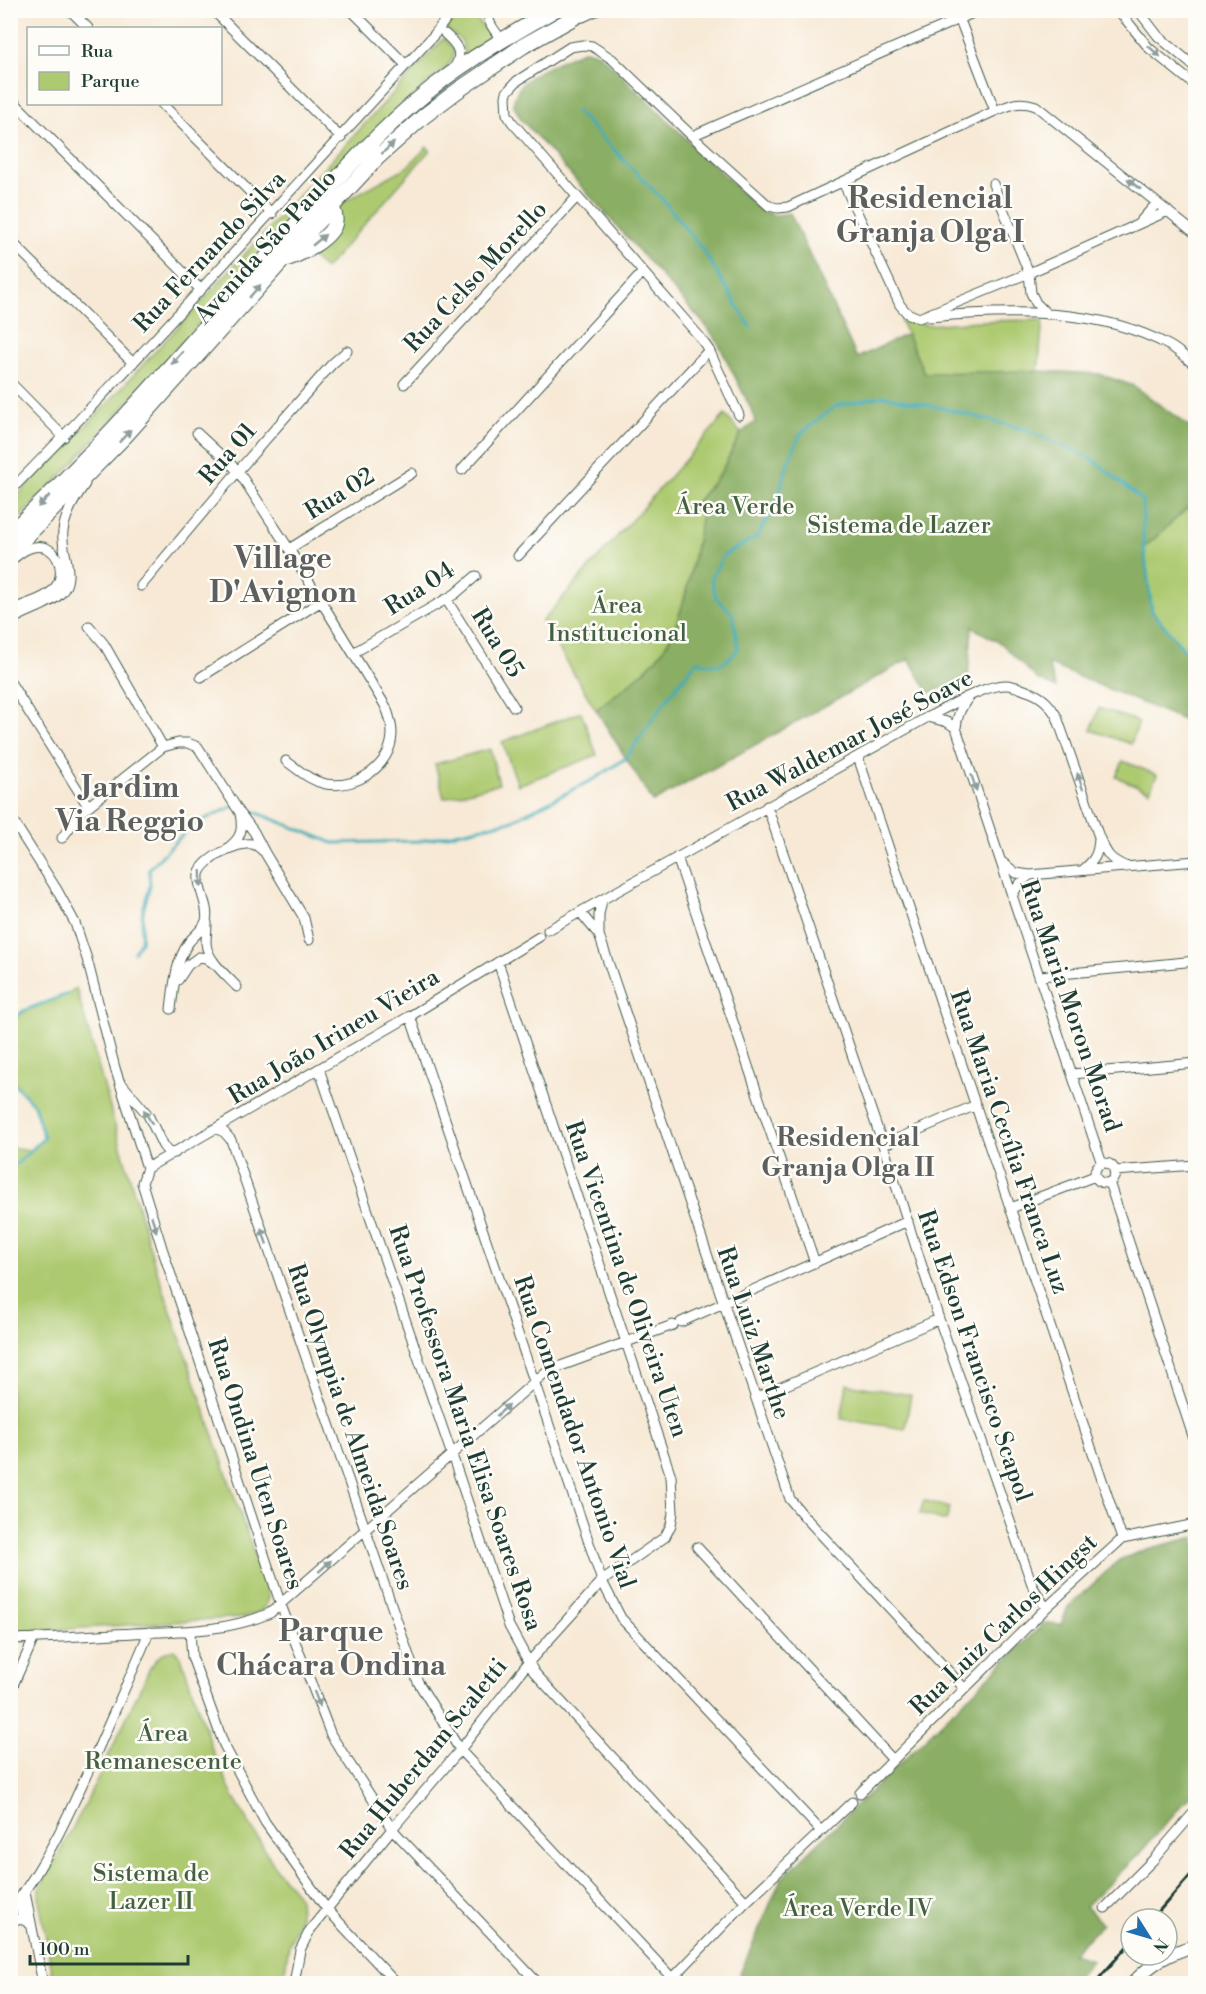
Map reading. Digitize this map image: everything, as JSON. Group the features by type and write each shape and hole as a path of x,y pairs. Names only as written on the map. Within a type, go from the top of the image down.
{"main road":[{"name":"Avenida São Paulo","path":"10,533 45,500 123,418 332,185 389,125 433,87 502,40 554,10"},
{"name":"Avenida São Paulo","path":"10,553 99,463 178,378 377,158 424,116 457,91 523,46 587,10"},
{"path":"502,40 511,45 523,46"}],"street":[{"path":"70,10 87,27"},
{"path":"213,10 341,138"},
{"path":"351,10 406,65"},
{"name":"Rua Fernando Silva","path":"10,491 64,437 272,214 454,10"},
{"path":"478,10 488,14 491,26 502,40"},
{"path":"564,23 598,10"},
{"path":"692,136 980,10"},
{"path":"1118,10 1149,48 1196,86"},
{"path":"1138,10 1158,36 1196,68"},
{"path":"433,87 455,67 459,58 456,43 442,27 446,20"},
{"path":"960,20 995,111"},
{"path":"434,35 442,32 446,34"},
{"path":"739,415 709,350 699,336 512,122 506,105 507,92 517,81 570,47 583,45 601,50 769,206 788,207 995,111 1015,103 1025,102 1036,106 1196,234"},
{"path":"10,98 201,290"},
{"path":"163,105 272,214"},
{"path":"843,182 900,304 907,313 919,318 980,312 1047,314 1103,321 1170,346 1196,366"},
{"path":"993,184 1029,273 1031,293 1036,303 1047,314"},
{"name":"Rua Celso Morello","path":"404,384 577,198"},
{"path":"1136,226 1157,202"},
{"path":"919,318 1029,273 1168,211"},
{"path":"10,240 133,363"},
{"path":"462,470 643,272"},
{"path":"518,556 709,350"},
{"name":"Rua 01","path":"141,586 238,471 347,351"},
{"path":"10,382 64,437"},
{"path":"196,433 238,471 289,549 386,707 389,716 391,742 383,759 371,773 363,778 336,785 318,782 286,761"},
{"path":"10,621 53,600 65,588 68,576 63,541 64,524 75,500 99,463"},
{"name":"Rua 02","path":"289,549 412,473"},
{"path":"10,561 23,551 42,546 54,553 60,566 60,579 51,593 12,610"},
{"name":"Rua 04","path":"353,653 446,599 476,576"},
{"name":"Rua 05","path":"446,599 514,707"},
{"path":"201,677 320,602"},
{"path":"89,626 104,644 163,747"},
{"path":"10,682 88,806"},
{"name":"Rua Waldemar José Soave","path":"548,930 928,717 969,696 1002,685 1010,685 1045,699 1057,717 1107,856 1127,867"},
{"path":"956,728 956,718 969,696"},
{"path":"928,717 947,722 956,728"},
{"name":"Rua Maria Moron Morad","path":"956,728 1102,1164"},
{"path":"62,838 81,812 163,747 178,743 188,743 198,747 255,833 304,918 309,940"},
{"name":"Rua Maria Cecília Franca Luz","path":"858,758 1122,1539"},
{"name":"Rua Edson Francisco Scapol","path":"767,806 883,1145 939,1319 1033,1587 1046,1608"},
{"path":"239,811 242,840 265,853"},
{"name":"Rua Ondina Uten Soares","path":"10,816 75,923 87,959 119,1081 147,1168 142,1183 156,1228 281,1605 331,1735 392,1829 539,1983"},
{"path":"223,853 248,829 255,833"},
{"path":"174,991 184,968 204,954 206,945 207,917 199,873 205,863 239,845 254,841 255,833"},
{"path":"1082,870 1094,861 1098,853 1099,837"},
{"path":"677,857 815,1263"},
{"name":"Rua Maria Moron Morad","path":"1000,860 1016,873 1030,875"},
{"path":"1012,897 1020,882 1030,875 1196,861"},
{"path":"599,935 602,900"},
{"path":"580,912 599,935"},
{"path":"171,1009 177,968 189,942 204,926 207,917"},
{"name":"Rua Luiz Marthe","path":"599,935 722,1304 790,1499 802,1515 964,1688"},
{"name":"Rua João Irineu Vieira","path":"147,1168 410,1016 539,937"},
{"path":"189,942 200,939 206,945 212,958 237,987"},
{"path":"189,942 187,949 190,954 206,958 221,969"},
{"path":"1040,976 1196,961"},
{"name":"Rua Vicentina de Oliveira Uten","path":"498,962 671,1476 673,1513 671,1525 665,1537 602,1581"},
{"name":"Rua Comendador Antonio Vial","path":"410,1016 602,1581 621,1618 821,1831"},
{"path":"1072,1074 1196,1063"},
{"name":"Rua Professora Maria Elisa Soares Rosa","path":"320,1069 509,1626 534,1672 746,1902"},
{"path":"119,1081 148,1115 163,1146 168,1152 175,1153"},
{"path":"883,1145 976,1105"},
{"name":"Rua Olympia de Almeida Soares","path":"217,1129 228,1135 231,1140 418,1682 460,1750 669,1980"},
{"path":"1102,1164 1110,1165 1114,1171 1113,1179 1109,1182 1099,1182 1095,1176 1096,1168 1102,1164"},
{"path":"1114,1171 1196,1165"},
{"path":"1011,1208 1095,1176"},
{"path":"1109,1182 1196,1445"},
{"path":"10,1639 190,1632 253,1620 270,1613 547,1371 677,1323 908,1221"},
{"path":"756,1398 939,1319"},
{"name":"Rua Luiz Carlos Hingst","path":"860,1793 1046,1608 1122,1539 1196,1524"},
{"path":"697,1547 893,1760"},
{"name":"Rua Huberdam Scaletti","path":"294,1983 300,1950 310,1930 326,1908 460,1750 528,1663 602,1581"},
{"path":"10,1911 25,1892 46,1857 74,1804 149,1632"},
{"path":"190,1632 192,1657 224,1745 265,1822 326,1908 397,1983"},
{"path":"10,1692 34,1638"},
{"path":"669,1980 746,1902 852,1802"},
{"path":"1105,1908 1153,1860 1196,1810"},
{"path":"25,1892 43,1983"},
{"path":"10,1921 22,1920 30,1925"},
{"path":"1132,1983 1147,1967 1167,1955 1196,1945"}],"green space":[{"path":"459,11 476,11 477,19 489,38 489,42 465,60 462,41 447,30 449,21"},
{"path":"444,38 454,50 451,61 441,73 427,83 250,268 62,475 11,526 11,502 104,407"},
{"path":"586,50 599,54 761,211 775,215 790,213 857,358 907,334 924,373 1038,371 1099,374 1134,386 1195,431 1195,501 1144,548 1152,611 1195,664 1195,725 1048,664 1056,688 1037,679 1002,644 972,627 968,678 929,693 909,659 653,802 596,710 649,666 664,648 678,620 688,584 702,515 693,506 720,474 741,433 755,422 752,411 717,341 706,326 521,119 513,104 521,85 528,79"},
{"path":"427,147 430,150 325,269 302,249 345,201 407,167"},
{"path":"904,316 927,325 1043,320 1038,371 924,373 901,321"},
{"name":"Área Institucional","path":"725,415 741,433 720,474 693,506 702,515 688,584 678,619 664,648 649,666 596,710 542,621"},
{"path":"1195,501 1195,664 1152,611 1144,548"},
{"path":"1099,708 1139,722 1131,744 1091,730"},
{"path":"581,712 597,755 518,785 502,742"},
{"path":"490,749 499,784 444,798 435,764"},
{"path":"1123,761 1157,775 1150,791 1116,777"},
{"path":"76,988 153,1259 268,1594 267,1604 262,1610 245,1617 11,1633 10,1147 30,1150 44,1138 34,1105 11,1079 11,1021"},
{"path":"847,1384 911,1395 905,1429 841,1419"},
{"path":"924,1500 950,1508 946,1521 920,1513"},
{"name":"Área Verde IV","path":"1195,1537 1195,1790 1138,1855 1086,1906 1102,1924 1072,1954 1092,1960 1072,1983 736,1983 781,1879 1044,1623 1061,1625 1068,1607 1119,1560 1147,1549"},
{"name":"Sistema de Lazer II","path":"174,1650 181,1657 213,1752 235,1800 277,1870 299,1897 300,1918 289,1945 283,1983 54,1983 39,1900 40,1888 86,1803 150,1668 160,1656"}],"waterway":[{"path":"576,111 663,200 705,253 751,328"},
{"path":"240,806 333,843 420,841 511,821 596,778 626,758 666,700 697,661 720,664 738,649 733,614 716,598 711,578 724,555 757,537 777,500 788,463 801,433 836,406 883,396 942,408 1027,430 1092,459 1142,500 1144,548 1152,611 1196,664"},
{"path":"134,952 141,941 143,910 150,886 149,869 192,825 234,806"},
{"path":"10,1021 23,1011 68,994"},
{"path":"10,1079 34,1105 44,1138 14,1166 10,1167"}],"railway":[{"path":"1163,1907 1196,1869"},
{"path":"1094,1984 1119,1956"}],"district":[{"name":"Residencial Granja Olga I","path":"930,216"},
{"name":"Village D'Avignon","path":"283,576"},
{"name":"Jardim Via Reggio","path":"130,805"},
{"name":"Residencial Granja Olga II","path":"848,1153"},
{"name":"Parque Chácara Ondina","path":"331,1649"}],"park label":[{"name":"Área Verde","path":"735,507"},
{"name":"Sistema de Lazer","path":"899,526"},
{"name":"Área Remanescente","path":"163,1748"}]}
